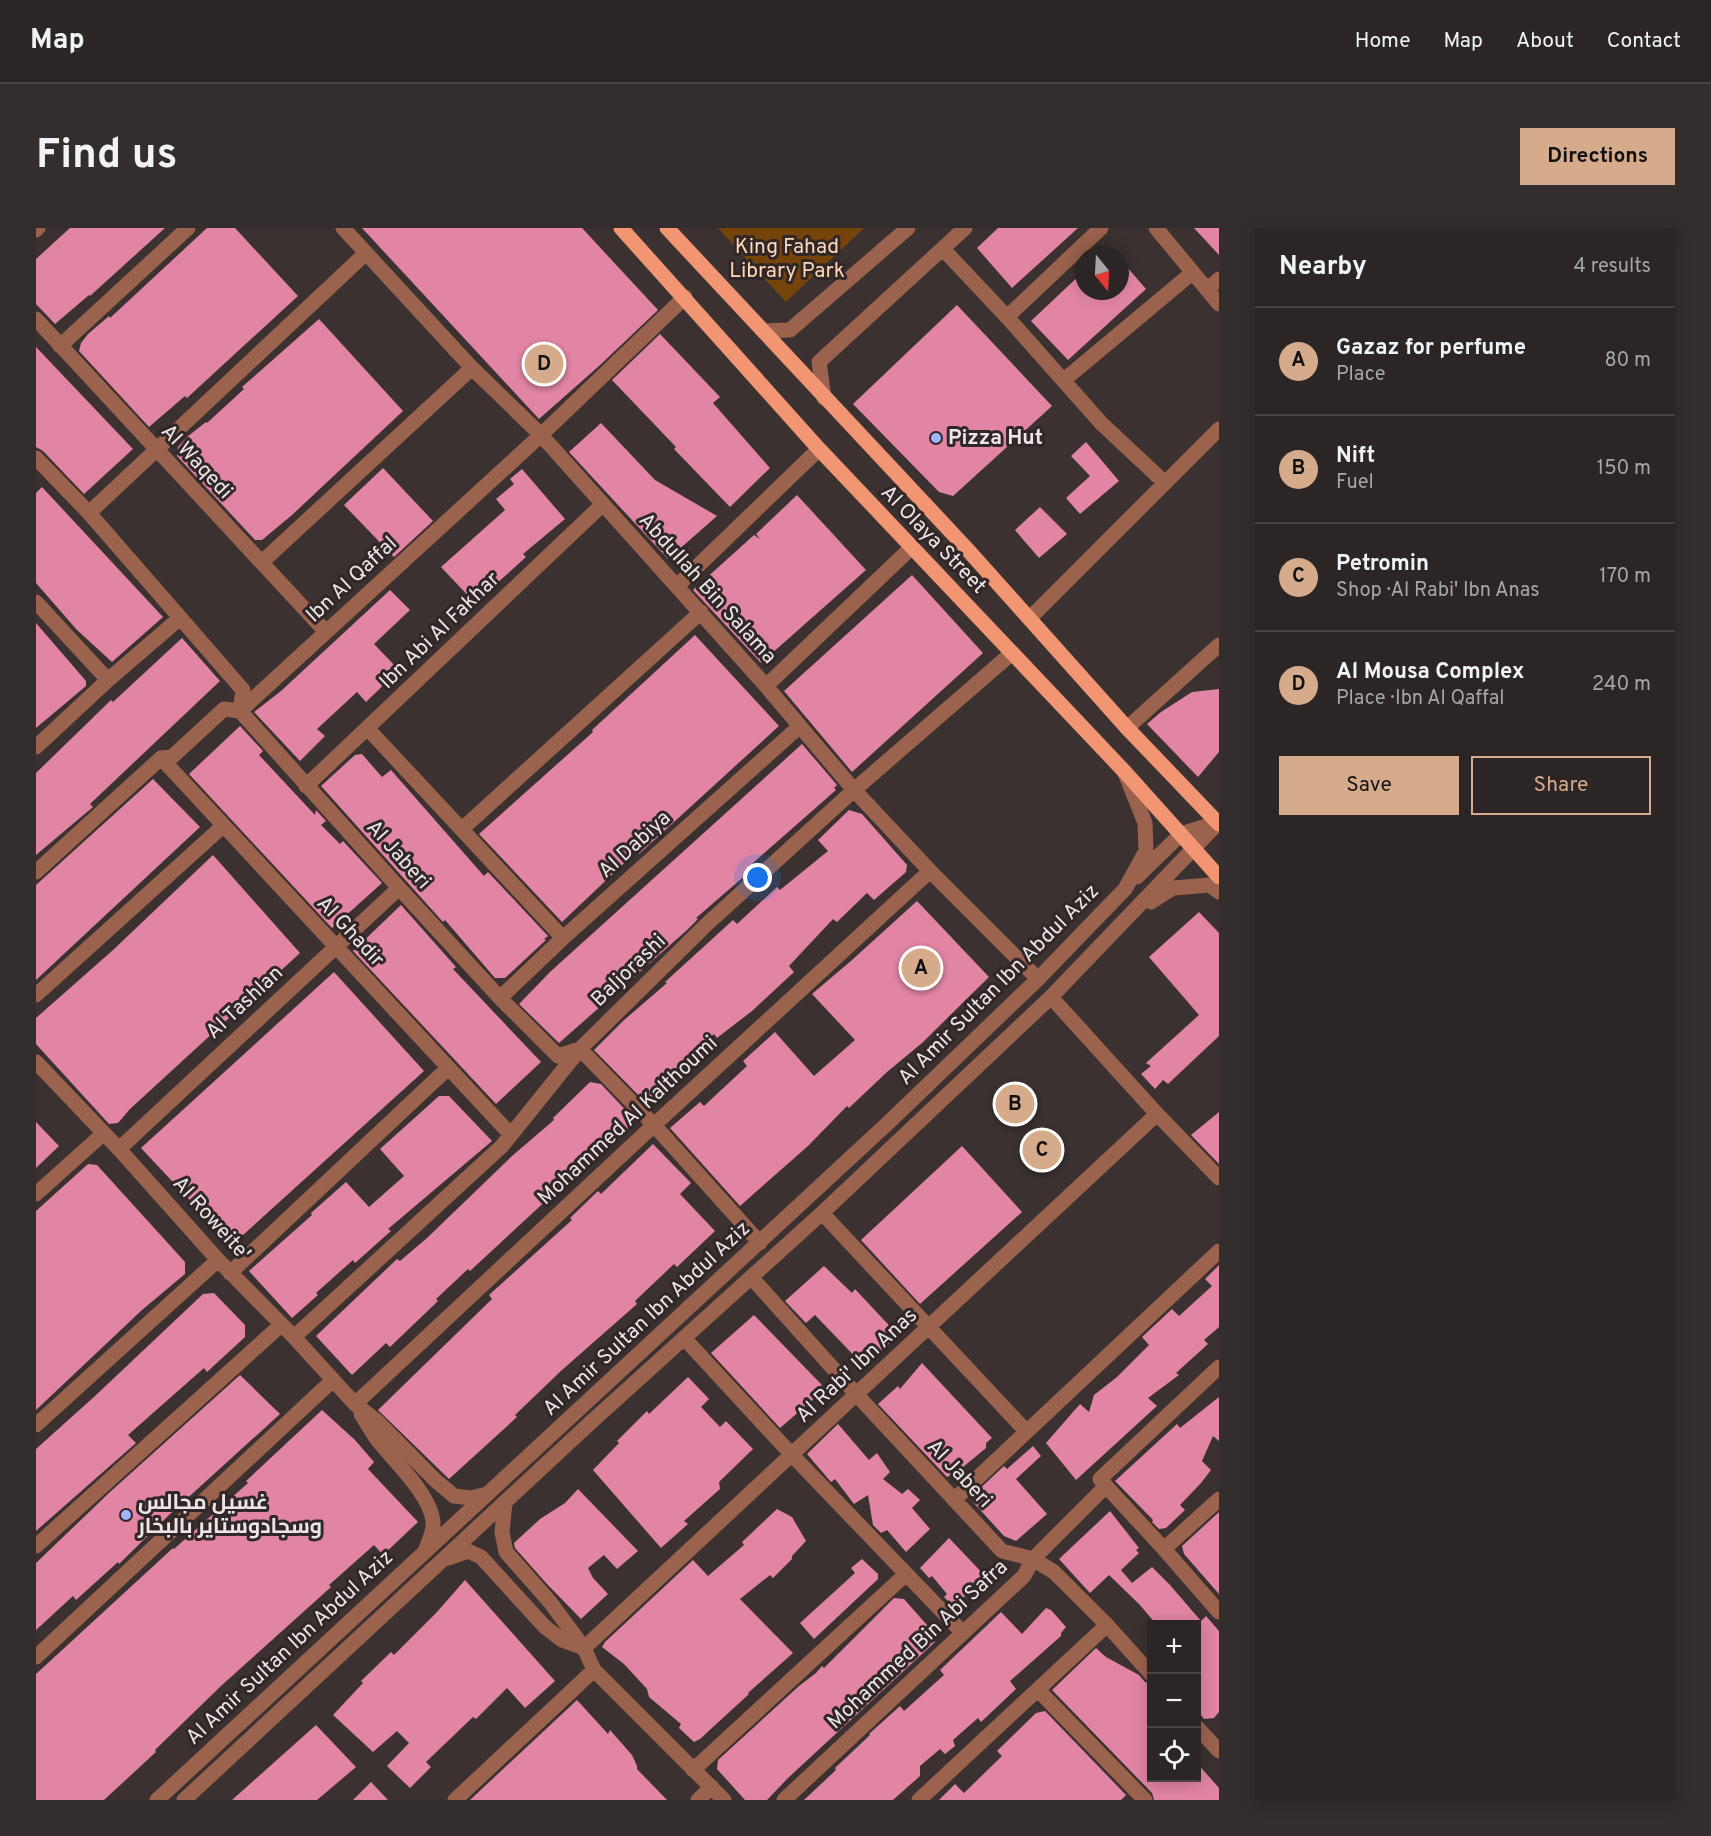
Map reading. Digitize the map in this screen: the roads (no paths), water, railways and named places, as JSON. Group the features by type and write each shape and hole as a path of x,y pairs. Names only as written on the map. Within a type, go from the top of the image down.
{"main road":[{"name":"Al Olaya Street","path":"621,228 819,449 1124,771 1219,877"},
{"name":"Al Olaya Street","path":"667,228 1030,618 1127,728 1219,823"}],"street":[{"path":"60,346 188,228"},
{"name":"Abdullah Bin Salama","path":"343,228 472,368 541,435 701,612 854,790 930,871 1038,979"},
{"path":"763,332 790,330 908,228"},
{"path":"824,398 819,362 965,228"},
{"path":"1007,317 1101,228"},
{"path":"1156,228 1219,304"},
{"path":"943,249 1101,423 1165,483"},
{"path":"89,513 366,253"},
{"path":"1064,380 1192,273"},
{"path":"1207,290 1219,279"},
{"name":"Ibn Al Qaffal","path":"36,872 160,758 172,757 224,709 240,711 541,435 685,297"},
{"name":"Al Waqedi","path":"36,319 327,632"},
{"path":"262,562 472,368"},
{"path":"1030,618 1219,429"},
{"path":"677,586 819,449"},
{"path":"36,458 89,513 243,690 240,711"},
{"name":"Ibn Abi Al Fakhar","path":"306,786 602,505"},
{"path":"766,686 911,548"},
{"path":"36,602 108,680"},
{"path":"462,829 701,612"},
{"path":"36,747 108,680 180,618"},
{"path":"1127,728 1219,645"},
{"name":"Baljorashi","path":"294,1337 502,1146 580,1049 707,924 854,790 1012,653"},
{"name":"Al Jaberi","path":"240,711 500,998 558,1056 580,1049"},
{"name":"Al Dabiya","path":"500,998 563,938 800,726"},
{"path":"368,729 563,938"},
{"name":"Al Ghadir","path":"160,758 447,1069 510,1134"},
{"name":"Al Amir Sultan Ibn Abdul Aziz","path":"157,1800 760,1243 1038,979 1125,889 1146,851 1146,824 1124,771"},
{"path":"1125,889 1181,834 1219,823"},
{"name":"Al Amir Sultan Ibn Abdul Aziz","path":"184,1800 822,1213 1051,997 1219,823"},
{"path":"36,995 223,826"},
{"name":"Mohammed Al Kalthoumi","path":"355,1404 930,871"},
{"name":"Al Amir Sultan Ibn Abdul Aziz","path":"1130,915 1173,888 1210,885 1219,892"},
{"name":"Al Tashlan","path":"119,1149 399,888"},
{"path":"1051,997 1157,1114 1219,1178"},
{"path":"580,1049 654,1125 760,1243"},
{"name":"Al Roweite'","path":"36,1062 119,1149 230,1273 294,1337 355,1404"},
{"path":"230,1273 447,1069"},
{"name":"Al Rabi' Ibn Anas","path":"584,1648 1157,1114"},
{"path":"36,1194 104,1133"},
{"path":"822,1213 1026,1431"},
{"path":"954,1500 1219,1251"},
{"path":"36,1425 218,1260"},
{"name":"Al Jaberi","path":"751,1277 1002,1551 1033,1559 1054,1572 1107,1625 1151,1674"},
{"path":"36,1546 281,1325"},
{"path":"684,1338 905,1575 963,1633"},
{"name":"Mohammed Bin Abi Safra","path":"784,1800 1024,1576 1033,1559 1106,1486 1100,1479 1219,1367"},
{"path":"36,1657 333,1380"},
{"path":"355,1404 378,1422 454,1496 471,1498 487,1494"},
{"path":"355,1404 377,1440 417,1487 428,1506 434,1522 424,1553"},
{"path":"1106,1486 1219,1612"},
{"path":"1164,1549 1219,1500"},
{"path":"505,1503 502,1532 506,1552 550,1602 584,1648 594,1670 724,1800"},
{"path":"444,1559 468,1551 481,1557 544,1627 562,1640 584,1648"},
{"path":"693,1770 905,1575"},
{"path":"919,1800 1107,1625"},
{"path":"455,1800 594,1670"},
{"path":"1038,1690 1144,1800"},
{"path":"1200,1728 1216,1740"},
{"path":"698,1800 712,1787"}],"place":[{"name":"Al Mousa Complex","path":"544,364"},
{"name":"Pizza Hut","path":"936,438"},
{"name":"Gazaz for perfume","path":"921,968"},
{"name":"Nift","path":"1015,1104"},
{"name":"Petromin","path":"1042,1150"},
{"name":"غسيل مجالس وسجادوستاير بالبخار","path":"126,1515"}],"park label":[{"name":"King Fahad Library Park","path":"787,259"}]}
